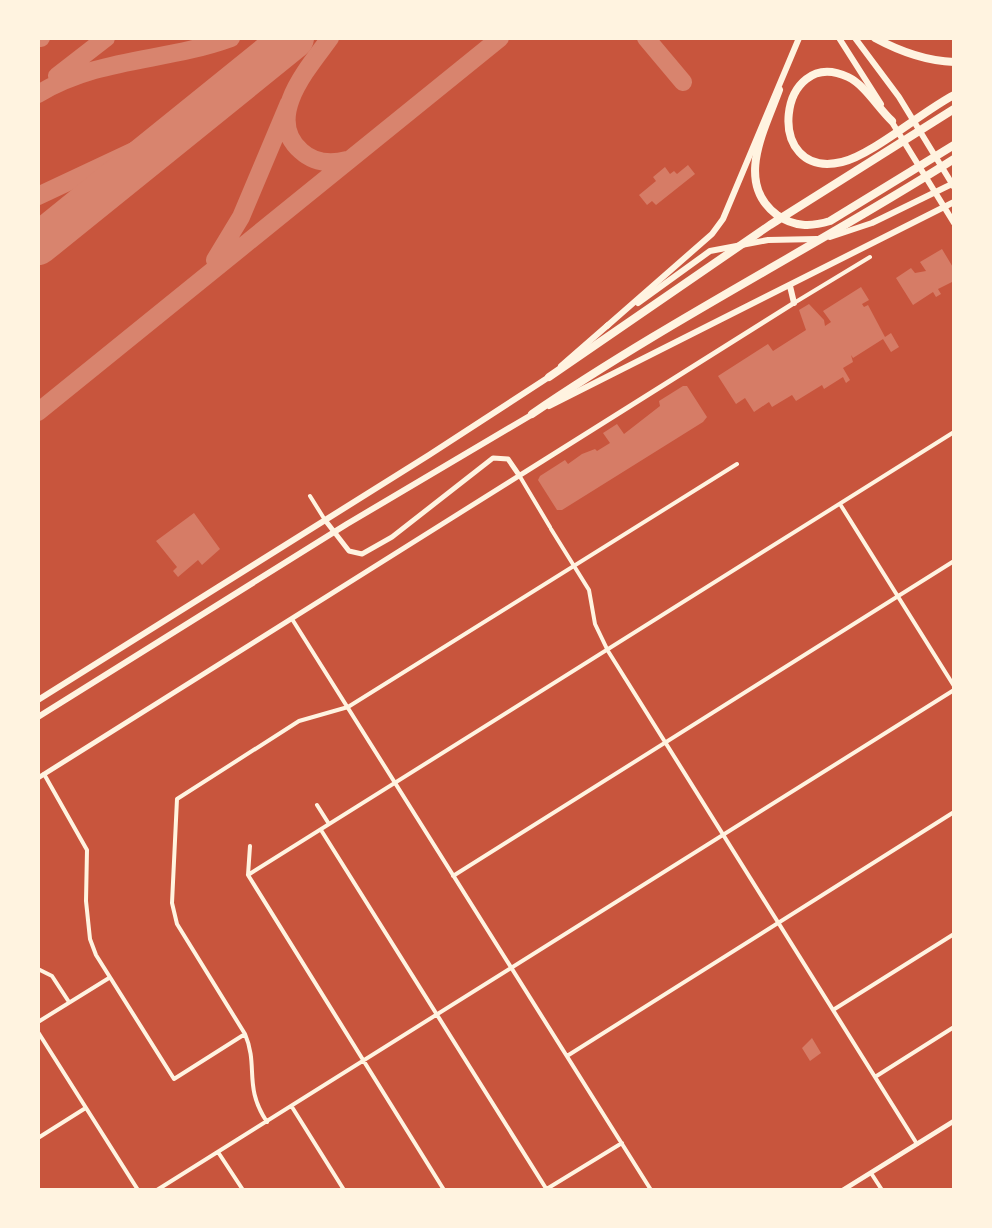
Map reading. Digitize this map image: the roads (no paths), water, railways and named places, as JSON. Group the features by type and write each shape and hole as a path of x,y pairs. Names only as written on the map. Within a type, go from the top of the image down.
{"highway":[{"path":"875,38 931,60 954,62"},
{"path":"892,121 852,79 828,74 808,80 790,100 786,124 797,148 821,162 836,163 854,158 954,94"},
{"path":"779,90 754,172 758,194 774,213 796,224 820,224 846,212 954,145"},
{"path":"549,377 825,188 954,109"},
{"path":"532,414 674,323 954,160"}],"main road":[{"path":"38,700 549,377 712,234 723,219 800,38"},
{"path":"839,38 954,223"},
{"path":"607,326 710,252 768,240 810,241 846,233 954,184 856,38"},
{"path":"38,717 532,414 954,202"},
{"path":"790,284 794,303"}],"street":[{"path":"245,1034 174,1078 109,978 90,939 87,850 41,776 870,257"},
{"path":"248,876 954,432"},
{"path":"310,496 349,551 362,554 392,537 493,458 508,459 589,590 595,624 608,651 917,1144"},
{"path":"266,1122 252,1093 250,1048 245,1034 178,924 172,903 177,799 299,722 348,707 737,464"},
{"path":"158,1190 954,688 840,504"},
{"path":"454,876 954,561"},
{"path":"292,618 652,1190"},
{"path":"317,804 329,824"},
{"path":"567,1056 954,812"},
{"path":"320,830 546,1190 622,1143"},
{"path":"250,846 248,876 444,1190"},
{"path":"833,1010 954,934"},
{"path":"38,969 52,976 69,1002"},
{"path":"38,1022 109,978"},
{"path":"876,1077 954,1027"},
{"path":"38,1032 138,1190"},
{"path":"292,1107 344,1190"},
{"path":"38,1138 86,1108"},
{"path":"843,1190 954,1122"},
{"path":"218,1152 242,1190"},
{"path":"871,1173 882,1190"}]}
